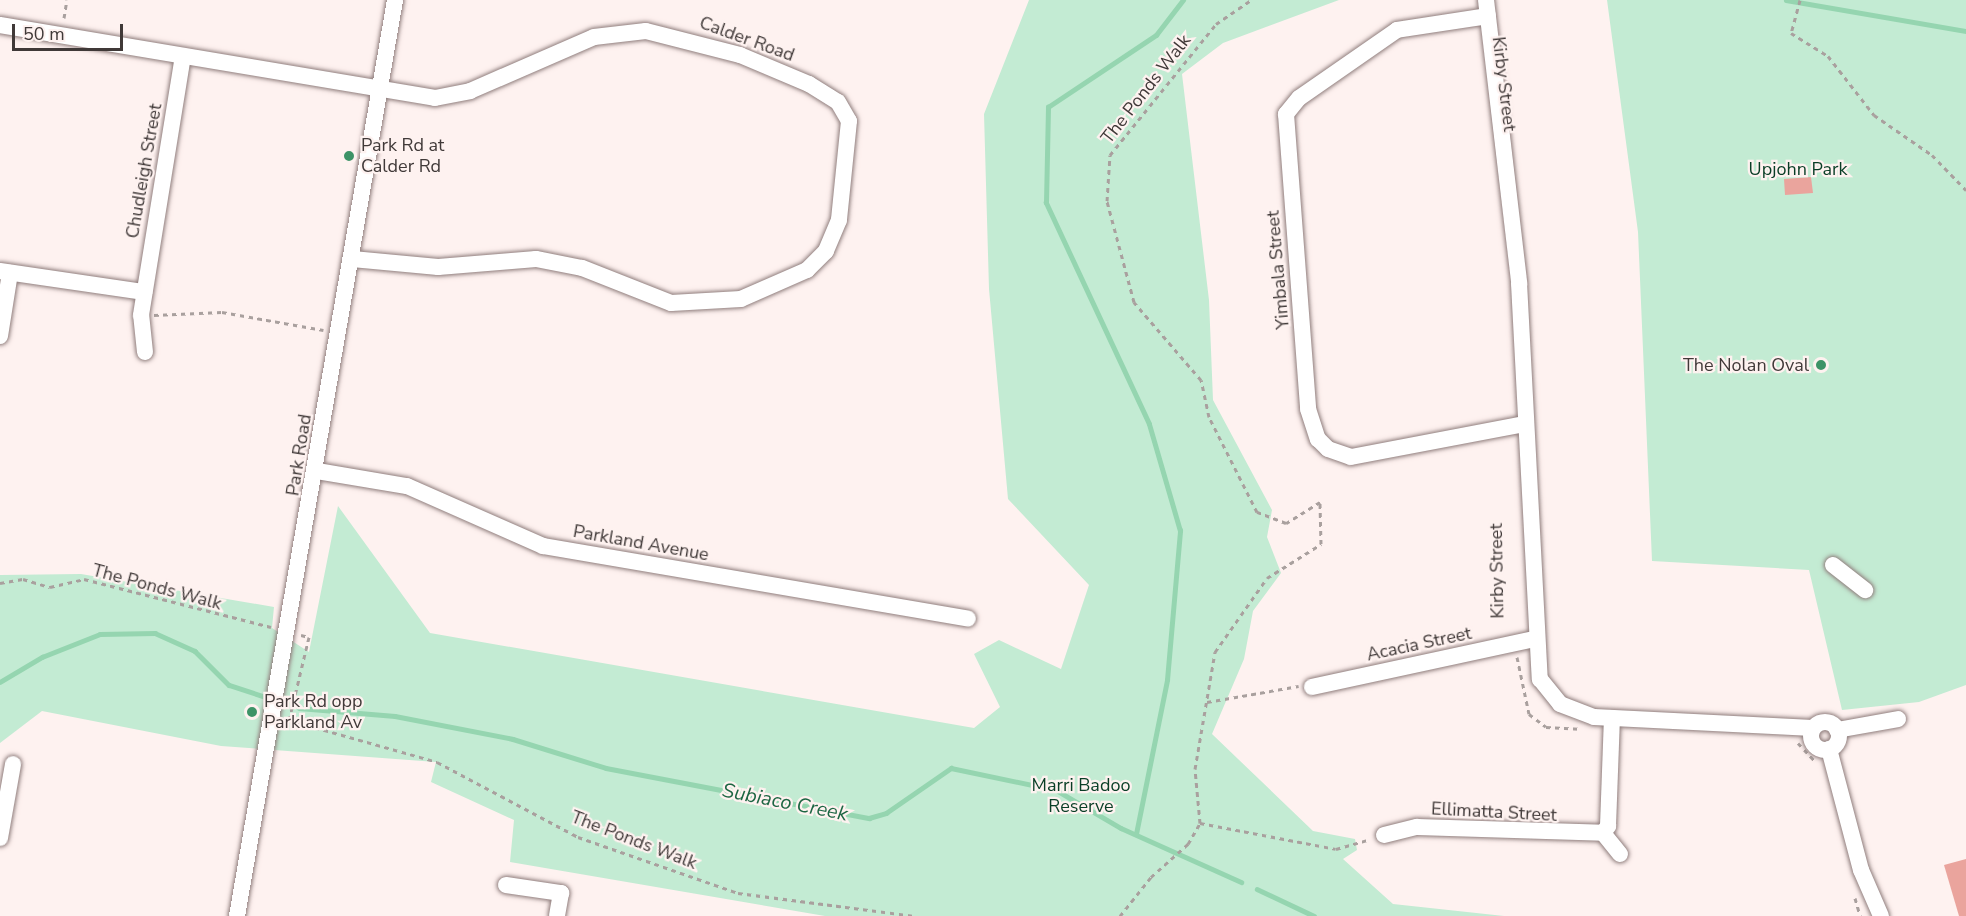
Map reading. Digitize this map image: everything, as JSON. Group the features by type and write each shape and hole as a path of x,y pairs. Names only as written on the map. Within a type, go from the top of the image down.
{"street":[{"name":"Park Road","path":"237,916 317,471 394,0"},
{"name":"Yimbala Street","path":"1487,8 1397,30 1299,98 1286,114 1308,409 1323,444 1351,457 1524,424"},
{"name":"Kirby Street","path":"1487,8 1518,283 1534,639 1538,674 1549,694 1570,711 1612,724 1813,728 1826,722 1837,730"},
{"name":"Calder Road","path":"0,25 435,98 470,91 606,34 659,33 740,55 830,94 849,121 849,158 837,230 822,256 793,278 728,302 671,303 582,268 536,259 438,267 352,259"},
{"name":"Chudleigh Street","path":"145,352 141,315 183,57"},
{"path":"0,336 5,272 144,292"},
{"name":"Parkland Avenue","path":"317,471 407,486 543,546 969,619"},
{"path":"1833,564 1865,590"},
{"name":"Acacia Street","path":"1312,687 1534,639"},
{"path":"1829,749 1838,739 1837,730 1898,719"},
{"path":"1612,724 1608,826 1603,833 1620,854"},
{"path":"1813,728 1814,744 1829,749"},
{"path":"1829,749 1861,870 1881,916"},
{"path":"0,838 13,764"},
{"name":"Ellimatta Street","path":"1384,835 1417,827 1603,833"},
{"path":"506,885 561,893 557,916"}],"path":[{"path":"64,18 67,0"},
{"name":"The Ponds Walk","path":"1200,823 1195,768 1215,652 1267,578 1321,544 1320,502 1286,523 1257,512 1209,417 1201,380 1134,302 1107,201 1110,155 1216,24 1251,0"},
{"path":"1800,1 1796,8 1791,33 1828,56 1874,115 1932,154 1966,190"},
{"path":"141,315 222,312 339,333"},
{"name":"The Ponds Walk","path":"0,583 23,579 50,587 84,579 272,628"},
{"name":"Kirby Street","path":"1515,643 1525,706 1537,723 1612,724"},
{"path":"1207,702 1312,687"},
{"name":"The Ponds Walk","path":"289,720 437,762 578,837 738,893 915,916"},
{"path":"1792,741 1811,754 1820,770"},
{"path":"1120,916 1151,877 1188,844 1200,823 1336,849 1384,835"},
{"path":"1852,890 1860,916"}],"green space":[{"name":"Marri Badoo Reserve","path":"1029,0 1339,0 1223,43 1182,74 1209,300 1213,400 1272,510 1267,537 1281,573 1253,611 1244,659 1212,734 1313,831 1355,839 1357,850 1343,859 1393,904 1504,916 825,916 510,862 514,820 431,782 436,762 221,746 42,711 0,743 0,575 81,574 274,607 272,628 309,652 338,506 430,633 974,728 1000,707 974,654 999,640 1061,669 1089,585 1008,499 989,289 984,114"},
{"name":"Upjohn Park","path":"1607,0 1966,0 1966,685 1919,702 1842,710 1809,570 1652,561 1638,232"}],"building":[{"path":"1811,177 1813,193 1785,195 1784,179"},
{"path":"1966,859 1966,916 1959,916 1944,865"}],"waterway":[{"path":"1136,834 1167,680 1180,531 1149,424 1046,203 1048,107 1156,35 1183,0"},
{"path":"1786,0 1966,31"},
{"name":"Subiaco Creek","path":"0,682 42,657 100,634 155,633 195,651 229,685 272,699"},
{"name":"Subiaco Creek","path":"299,708 395,716 513,739 606,768 869,818 886,813 951,768 1056,790 1121,828 1241,882"},
{"name":"Subiaco Creek","path":"1257,889 1314,916"}],"place":[{"name":"Park Rd at Calder Rd","path":"349,156"},
{"name":"The Nolan Oval","path":"1821,365"},
{"name":"Park Rd opp Parkland Av","path":"252,712"}]}
